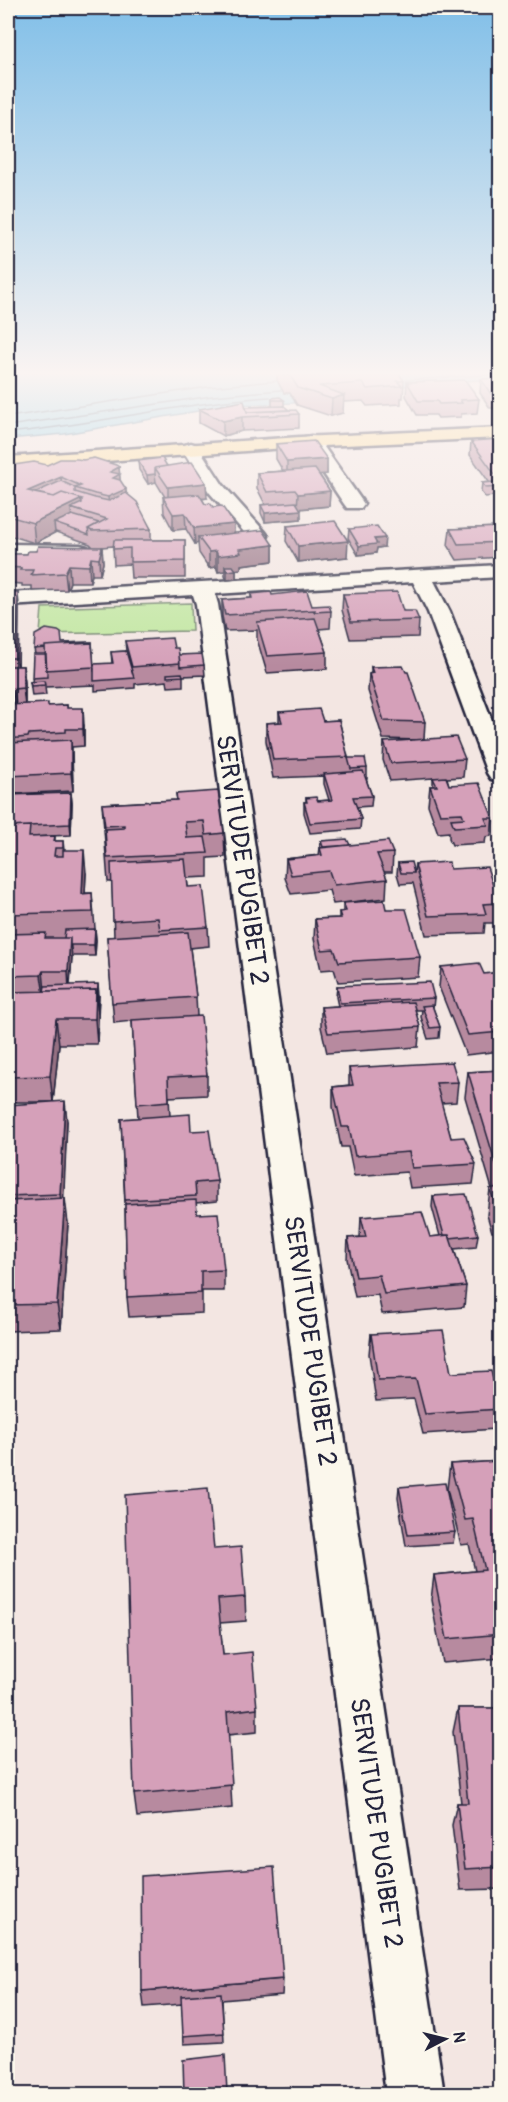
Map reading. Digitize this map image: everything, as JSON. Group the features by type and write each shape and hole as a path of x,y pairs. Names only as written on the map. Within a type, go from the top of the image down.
{"street":[{"path":"205,470 216,488 258,536"},
{"path":"331,470 354,504"},
{"path":"8,550 80,551"},
{"path":"8,598 501,571"},
{"path":"420,576 439,612 501,773"},
{"name":"SERVITUDE PUGIBET 2","path":"202,589 211,628 302,1280 312,1368 415,2094"}],"green space":[{"path":"191,603 192,631 40,634 42,608"}],"building":[{"path":"8,470 113,470 110,472 120,474 113,478 120,480 126,489 108,497 75,488 81,486 61,477 28,491 54,497 62,493 82,499 33,523 8,516"},
{"path":"144,470 155,470 155,474 147,475"},
{"path":"156,470 197,470 206,483 168,487"},
{"path":"316,470 330,491 298,494 295,490 267,492 257,473"},
{"path":"492,470 501,470 501,476 497,477"},
{"path":"61,481 76,488 75,492 109,501 126,493 137,502 151,529 92,531 88,529 107,519 71,508 82,503 82,499 62,493 54,497 34,493"},
{"path":"494,482 498,487 486,488 482,483"},
{"path":"199,494 205,504 210,503 213,507 222,506 234,524 194,528 185,513 173,514 163,497"},
{"path":"296,502 301,510 265,513 261,505"},
{"path":"72,515 99,523 88,529 89,535 54,523"},
{"path":"335,521 348,541 298,546 287,526"},
{"path":"377,526 385,538 374,539 377,544 359,546 349,529"},
{"path":"501,527 501,542 458,544 450,529"},
{"path":"263,530 273,545 239,549 241,553 218,556 216,551 209,552 198,537"},
{"path":"114,540 185,540 185,561 130,562 130,548 113,549"},
{"path":"38,546 102,547 99,559 91,558 89,566 69,565 65,573 31,575 33,570 8,567 8,554 27,554 28,551 36,551"},
{"path":"225,566 233,566 236,570 227,571"},
{"path":"307,591 312,606 329,605 331,611 225,615 222,600 252,598 251,594 271,592 272,595"},
{"path":"397,592 403,611 415,611 419,620 351,622 343,594"},
{"path":"8,593 18,593 16,658 8,658"},
{"path":"315,618 327,652 267,656 257,622"},
{"path":"46,629 61,633 62,643 92,643 45,646 45,648 34,649 35,635"},
{"path":"172,638 174,648 178,648 180,663 132,667 125,641"},
{"path":"92,643 94,667 46,670 45,646"},
{"path":"126,651 134,678 94,681 94,664 113,663 111,652"},
{"path":"33,654 46,654 47,677 32,678"},
{"path":"202,654 204,665 180,667 179,655"},
{"path":"8,666 23,666 23,688 14,689 13,697 8,697"},
{"path":"403,666 408,672 425,722 384,721 369,674 373,673 371,667"},
{"path":"182,673 183,676 167,677 167,674"},
{"path":"44,681 45,685 31,686 30,682"},
{"path":"48,703 48,706 67,705 67,708 83,708 83,729 66,729 66,732 29,734 28,737 8,739 8,705"},
{"path":"319,709 323,721 339,720 348,757 273,760 266,723 282,722 279,712"},
{"path":"456,737 465,759 391,763 384,742"},
{"path":"71,740 71,773 8,776 8,743"},
{"path":"348,758 365,758 367,768 351,769"},
{"path":"363,771 372,796 353,797 361,819 310,823 304,802 307,802 306,798 316,797 318,801 332,800 324,774"},
{"path":"446,777 449,785 479,783 493,818 485,818 488,825 454,827 451,819 464,818 462,813 440,814 430,786 437,786 433,778"},
{"path":"218,791 224,833 206,835 204,821 185,822 187,838 205,837 208,853 107,858 105,829 124,828 124,825 105,826 102,804 177,800 176,794"},
{"path":"71,793 70,824 8,827 8,795"},
{"path":"30,826 29,837 55,836 54,841 63,841 63,848 55,848 54,856 63,856 63,850 84,850 82,894 92,893 93,912 8,914 8,827"},
{"path":"347,839 350,845 323,847 321,841"},
{"path":"388,841 393,853 377,854 387,879 334,885 329,871 291,875 286,859 322,855 320,848"},
{"path":"185,859 188,887 203,886 208,927 160,930 158,918 113,921 111,863"},
{"path":"411,862 414,873 401,873 398,863"},
{"path":"449,862 450,869 487,867 499,903 483,904 486,914 428,916 415,864"},
{"path":"384,900 386,909 406,909 420,957 339,962 334,949 322,950 315,919 341,918 339,912 346,911 343,903"},
{"path":"95,929 94,945 70,945 70,938 64,938 65,930"},
{"path":"188,932 196,997 112,1003 107,937"},
{"path":"46,933 45,938 70,938 68,971 43,971 41,975 8,976 8,934"},
{"path":"479,963 484,974 501,972 501,1032 468,1035 441,967"},
{"path":"430,982 434,998 340,1003 337,986"},
{"path":"98,984 97,1002 96,990 44,991 45,986"},
{"path":"96,990 95,1019 56,1019 50,1076 8,1077 8,992"},
{"path":"413,1002 420,1027 328,1033 321,1007"},
{"path":"432,1005 440,1027 430,1028 422,1006"},
{"path":"201,1016 207,1075 168,1077 169,1101 137,1104 132,1020"},
{"path":"452,1062 458,1082 436,1083 451,1138 464,1137 476,1164 412,1168 409,1152 355,1156 349,1127 342,1127 333,1087 353,1085 349,1068"},
{"path":"501,1070 501,1181 468,1072"},
{"path":"65,1101 60,1194 8,1196 8,1105"},
{"path":"190,1114 191,1131 209,1130 217,1181 195,1183 196,1196 125,1200 121,1119"},
{"path":"501,1186 501,1206 496,1207 490,1189"},
{"path":"466,1194 478,1235 450,1238 449,1235 444,1235 433,1196"},
{"path":"65,1198 57,1304 8,1305 8,1201"},
{"path":"196,1200 197,1214 218,1213 224,1270 201,1271 201,1293 127,1297 125,1204"},
{"path":"422,1212 430,1237 449,1235 466,1286 384,1294 379,1275 356,1277 348,1238 366,1237 361,1217"},
{"path":"443,1330 451,1373 491,1371 500,1409 425,1414 416,1379 378,1380 371,1334"},
{"path":"501,1461 501,1634 447,1639 434,1575 485,1570 473,1519 465,1520 450,1464"},
{"path":"445,1483 455,1532 408,1535 399,1487"},
{"path":"208,1488 214,1549 241,1547 245,1597 218,1599 223,1655 252,1652 257,1708 227,1712 232,1785 134,1794 125,1495"},
{"path":"458,1708 501,1708 501,1867 465,1869 457,1803 468,1803"},
{"path":"274,1867 283,1979 142,1991 141,1876"},
{"path":"221,1993 224,2033 183,2036 181,1996"},
{"path":"225,2055 227,2092 184,2094 183,2060"},
{"path":"292,2087 293,2094 201,2094"}]}
